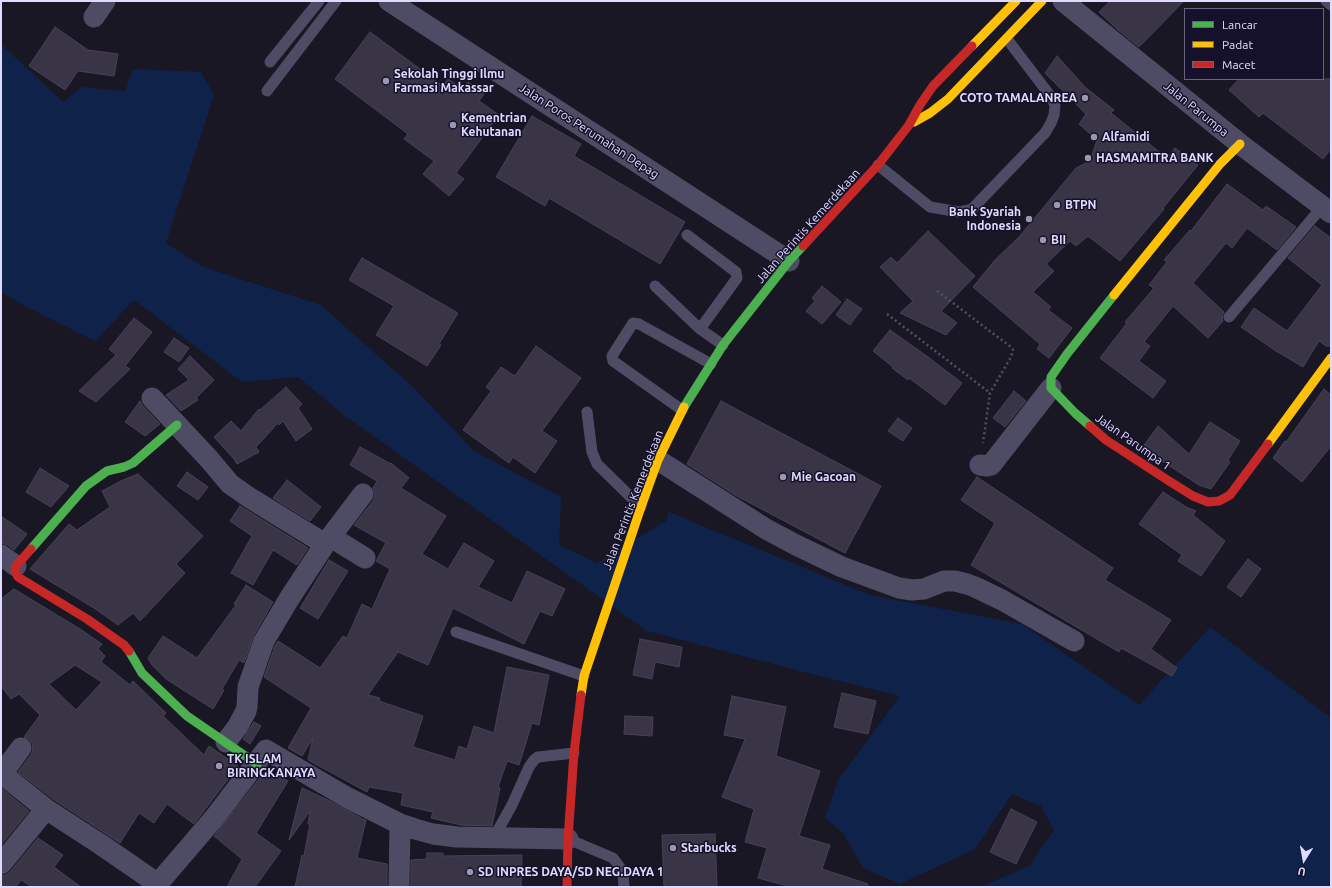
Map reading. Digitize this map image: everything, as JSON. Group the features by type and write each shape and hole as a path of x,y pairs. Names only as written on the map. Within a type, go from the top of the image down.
{"main road":[{"name":"Jalan Perintis Kemerdekaan","path":"567,887 568,839 574,752 584,676 658,460 682,410 723,345 789,261 878,165 909,125 933,86 1016,1"},
{"name":"Jalan Perintis Kemerdekaan","path":"909,125 930,113 948,99 1042,1"},
{"path":"1051,388 1051,377 1067,354 1201,187 1220,164 1240,144"},
{"name":"Jalan Parumpa 1","path":"1051,388 1067,406 1106,440 1194,496 1208,502 1219,501 1230,494 1331,358"},
{"path":"177,425 133,463 124,468 107,471 86,486 9,560 18,577 87,619 124,645 132,655 142,673 188,716 257,764"}],"street":[{"name":"Jalan Poros Perumahan Depag","path":"389,1 789,261"},
{"name":"Jalan Parumpa","path":"1063,1 1240,144 1327,210"},
{"path":"980,465 991,465 1051,388"},
{"path":"152,398 210,459 230,484 250,498 328,541 365,558"},
{"path":"658,460 766,529 842,567 899,588 912,590 924,589 944,581 955,581 976,586 1074,641"},
{"path":"226,742 238,726 246,711 248,687 264,641 289,599 328,541 364,494"},
{"path":"21,748 7,767 5,771 6,777 46,809 100,844 157,885 215,817 257,764 266,750 348,798 400,824 433,834 492,839 568,839"},
{"path":"1,864 46,809"},
{"path":"399,887 400,824"}],"lane":[{"path":"270,62 319,1"},
{"path":"267,91 336,1"},
{"path":"1326,1 1331,5"},
{"path":"878,165 930,207 959,212 972,209 1045,133 1051,123 1056,106 1052,98 1007,39"},
{"path":"1229,317 1327,210"},
{"path":"686,234 736,272 737,278 700,329"},
{"path":"655,286 700,329 723,345"},
{"path":"682,410 614,361 612,356 633,323 639,324 711,364"},
{"path":"587,412 592,452 597,464 640,510"},
{"path":"456,632 584,676"},
{"path":"492,839 512,805 529,767 534,760 538,757 574,752"},
{"path":"568,839 613,858 623,873 624,887"}],"path":[{"path":"937,291 1013,350 1012,357 990,393 980,465"},
{"path":"886,314 990,393"}],"water":[{"path":"1,44 63,102 81,87 125,91 133,69 201,72 214,95 166,243 203,267 321,305 414,388 474,451 561,497 559,545 597,563 666,521 669,512 870,595 1022,624 1139,705 1210,627 1331,718 1331,887 980,887 1029,866 1054,830 1041,806 1012,794 975,849 900,884 863,868 843,833 825,818 838,780 900,696 647,631 344,415 298,377 242,382 134,300 95,341 29,308 1,292"}],"building":[{"path":"1110,1 1184,1 1139,47 1099,12"},
{"path":"55,27 88,50 118,54 114,76 78,71 65,90 29,66"},
{"path":"370,32 443,86 448,79 463,89 468,82 484,94 479,101 499,115 456,173 464,179 449,196 423,174 434,161 404,139 408,134 335,79"},
{"path":"1057,56 1085,87 1114,110 1111,113 1167,158 1175,148 1198,165 1163,208 1164,209 1120,261 1088,236 1076,246 1070,241 1046,264 1054,271 1033,292 1051,307 1048,310 1072,328 1049,358 1037,349 1040,344 973,287 995,260 1019,237 1076,168 1090,161 1097,140 1079,124 1086,114 1045,73"},
{"path":"1331,79 1331,149 1323,159 1263,113 1259,117 1229,90 1238,80"},
{"path":"532,116 581,144 574,156 685,222 660,264 549,198 545,206 496,177"},
{"path":"1227,184 1263,210 1266,206 1296,227 1277,250 1247,228 1232,248 1226,243 1193,283 1224,312 1222,316 1223,321 1208,338 1173,306 1144,342 1150,346 1139,361 1166,381 1153,398 1100,358 1127,323 1125,322 1154,288 1149,285 1167,262 1164,260 1190,230 1191,231"},
{"path":"1315,226 1331,238 1331,346 1326,346 1319,341 1303,367 1241,327 1254,308 1287,331 1322,285 1288,258"},
{"path":"928,231 975,276 941,311 957,323 946,335 900,313 913,301 880,267 891,257 897,263"},
{"path":"362,258 458,313 439,344 441,345 427,366 376,335 394,306 349,280"},
{"path":"822,286 841,302 822,324 806,311 815,301 812,298"},
{"path":"847,299 862,309 850,325 836,315"},
{"path":"134,318 152,332 125,366 130,369 96,402 79,391 116,355 109,349"},
{"path":"890,330 962,383 945,405 909,378 908,380 892,368 893,367 873,351"},
{"path":"174,338 189,348 179,362 164,352"},
{"path":"536,346 581,378 542,431 557,441 535,473 513,457 509,463 463,430 491,391 486,387 501,367 515,376"},
{"path":"190,356 214,380 196,398 198,400 181,411 166,395 189,380 178,369"},
{"path":"286,387 302,404 298,408 312,429 296,441 283,421 279,425 278,423 256,447 259,452 237,464 214,437 231,421 241,431 259,409 260,410"},
{"path":"1324,389 1331,395 1331,446 1302,482 1273,458"},
{"path":"1014,391 1026,401 1005,427 993,418"},
{"path":"140,401 160,424 145,436 125,422"},
{"name":"Mie Gacoan","path":"721,401 881,486 845,553 735,495 687,464"},
{"path":"898,418 912,428 903,441 888,431"},
{"path":"1210,422 1240,441 1228,460 1230,462 1211,489 1199,485 1142,448 1158,426 1189,454"},
{"path":"360,447 391,463 409,478 401,488 446,516 422,554 448,569 464,543 494,561 478,587 512,603 527,571 565,589 552,616 540,611 524,644 453,608 428,665 398,652 368,695 380,698 379,701 423,716 413,747 455,760 459,746 467,749 474,726 494,733 507,667 549,675 539,725 532,723 519,765 507,761 498,787 500,788 492,826 461,825 431,818 433,812 401,805 403,793 369,787 367,792 308,760 313,738 302,756 288,748 311,708 264,677 275,646 278,641 320,668 343,636 347,638 362,604 372,609 390,569 376,561 386,543 354,525 373,501 375,495 373,488 377,481 350,465"},
{"path":"40,468 69,486 51,507 26,492"},
{"path":"187,472 208,487 198,500 177,486"},
{"path":"138,474 203,536 176,564 185,573 140,621 133,613 118,625 94,608 30,569 69,524 77,530 110,507 102,491"},
{"path":"977,477 1113,568 1105,580 1171,620 1151,649 1177,668 1172,676 1121,648 1119,652 971,565 995,523 961,500"},
{"path":"287,480 321,507 310,521 273,498"},
{"path":"1163,492 1186,507 1196,511 1193,515 1225,541 1201,576 1178,561 1182,555 1139,524"},
{"path":"240,506 308,548 297,565 273,550 253,585 231,573 252,536 230,521"},
{"path":"1,516 27,534 14,550 8,545 1,543"},
{"path":"1248,559 1261,569 1241,597 1227,587"},
{"path":"329,560 348,571 318,619 300,608"},
{"path":"246,585 273,602 254,635 244,663 239,660 222,689 224,690 213,709 166,679 152,665 148,658 163,636 197,658 236,605 234,604"},
{"path":"14,589 102,644 98,649 105,656 101,662 130,685 133,681 166,713 163,716 204,755 209,746 238,766 194,824 167,804 154,823 139,813 120,843 53,799 18,772 33,750 32,743 24,737 40,715 19,694 11,699 1,686 1,599","holes":["75,665 102,682 76,710 49,684"]},
{"path":"640,639 682,647 679,667 655,662 652,679 633,675"},
{"path":"842,693 876,701 868,734 834,727"},
{"path":"732,696 786,707 776,756 820,771 799,836 830,845 822,869 868,884 868,887 791,887 758,878 767,848 745,842 754,809 722,797 745,739 724,735"},
{"path":"625,716 653,717 652,736 624,734"},
{"path":"254,722 261,726 250,744 243,739"},
{"path":"267,771 288,781 256,833 281,851 255,887 227,887 242,859 214,836 262,775"},
{"path":"1,788 29,811 1,845"},
{"path":"302,788 330,801 361,819 366,820 357,858 387,864 387,887 295,887 302,855 304,856 310,824 308,824 310,811 289,840"},
{"path":"1011,809 1037,822 1016,864 990,852"},
{"path":"715,834 717,887 664,887 662,835"},
{"path":"38,838 63,855 54,867 81,887 32,887 21,880 16,887 1,887 1,876 10,872"},
{"path":"427,853 443,853 443,856 522,855 521,887 411,887 411,860 427,859"}],"traffic: fast":[{"path":"684,407 723,345 789,261 803,246"},
{"path":"1090,426 1051,388 1051,377 1067,354 1114,295"},
{"path":"31,549 86,486 107,471 133,463 177,425"},
{"path":"129,651 142,673 187,716 257,764"}],"traffic: slow":[{"path":"972,46 1016,1"},
{"path":"914,122 930,113 948,99 1042,1"},
{"path":"1114,295 1220,164 1240,144"},
{"path":"1268,444 1331,358"},
{"path":"581,695 584,676 641,507 658,460 684,407"}],"traffic: jam":[{"path":"803,246 878,165 909,125 933,86 972,46"},
{"path":"1090,426 1106,440 1169,481 1193,496 1208,502 1219,501 1230,495 1268,444"},
{"path":"31,549 16,566 15,571 18,577 87,619 124,645 129,651"},
{"path":"567,887 568,839 574,753 581,695"}],"place":[{"name":"Sekolah Tinggi Ilmu Farmasi Makassar","path":"386,81"},
{"name":"COTO TAMALANREA","path":"1085,98"},
{"name":"Kementrian Kehutanan","path":"453,125"},
{"name":"Alfamidi","path":"1094,137"},
{"name":"HASMAMITRA BANK","path":"1088,158"},
{"name":"BTPN","path":"1057,205"},
{"name":"Bank Syariah Indonesia","path":"1029,219"},
{"name":"BII","path":"1043,240"},
{"name":"Mie Gacoan","path":"783,477"},
{"name":"TK ISLAM BIRINGKANAYA","path":"219,766"},
{"name":"Starbucks","path":"673,848"},
{"name":"SD INPRES DAYA/SD NEG.DAYA 1","path":"470,872"}]}
